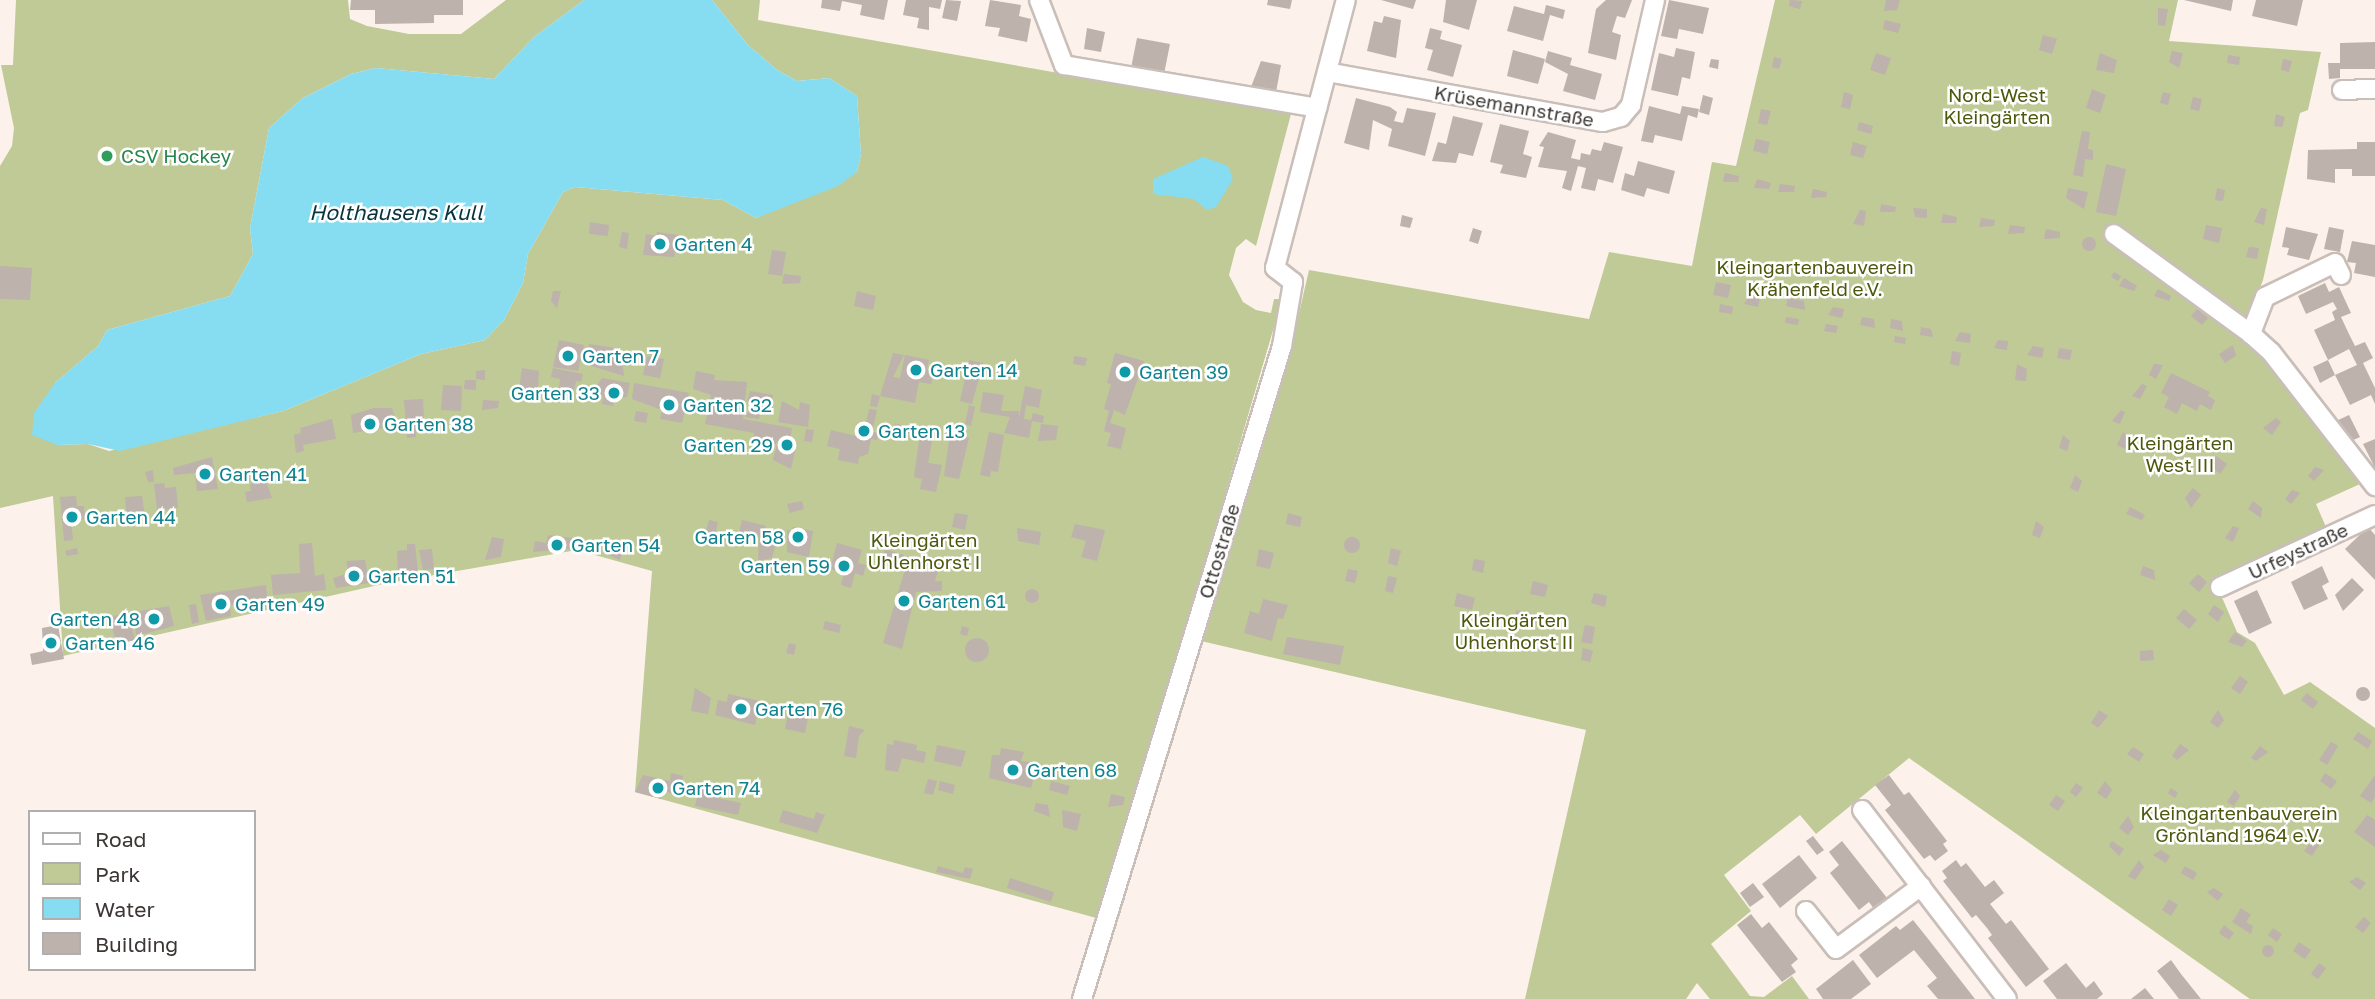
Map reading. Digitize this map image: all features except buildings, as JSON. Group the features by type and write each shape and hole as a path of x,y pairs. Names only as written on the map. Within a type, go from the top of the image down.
{"street":[{"path":"1039,0 1064,65 1317,108"},
{"name":"Ottostraße","path":"1082,999 1282,346 1293,282 1275,268 1346,0"},
{"name":"Krüsemannstraße","path":"1327,72 1603,122 1621,117 1631,105 1655,0"},
{"path":"2342,90 2375,89"},
{"path":"2115,234 2251,334 2271,352 2375,486"},
{"path":"2251,334 2265,297 2335,263 2341,275"},
{"name":"Urfeystraße","path":"2220,587 2375,515"},
{"path":"1862,810 2007,999"},
{"path":"1806,911 1836,949 1920,886"}],"green space":[{"name":"Kleingärten Uhlenhorst I","path":"16,0 348,0 350,19 367,26 409,34 461,34 506,0 584,0 534,37 494,79 376,68 351,74 303,98 269,128 250,228 253,254 230,296 107,330 98,346 55,383 57,445 88,444 109,451 283,411 421,354 485,340 504,320 523,283 528,254 563,192 575,187 723,200 756,218 857,172 861,154 857,96 829,78 797,81 777,70 748,45 712,0 760,0 758,20 1291,114 1256,246 1246,239 1236,248 1229,275 1243,302 1256,310 1271,313 1274,299 1280,299 1274,327 1100,919 635,792 652,571 577,550 383,584 63,656 53,496 0,508 0,166 12,146 14,128 1,65 13,65"},
{"path":"1775,0 2178,0 2169,41 2321,52 2308,110 2300,113 2263,280 2241,337 2267,362 2360,484 2316,504 2326,527 2214,579 2237,632 2255,643 2284,695 2310,682 2375,728 2375,999 2250,999 1909,758 1816,834 1800,815 1724,875 1751,911 1711,944 1750,996 1764,997 1792,976 1809,999 1710,999 1697,983 1686,999 1525,999 1586,730 1201,641 1294,335 1309,270 1589,319 1609,252 1692,266 1712,162 1736,166"}],"water":[{"name":"Holthausens Kull","path":"584,0 712,0 748,45 777,70 797,81 829,78 857,96 861,154 857,172 838,186 756,218 723,200 575,187 563,192 528,254 523,283 504,320 485,340 421,354 283,411 120,451 88,444 57,445 32,435 34,413 55,383 98,346 107,330 230,296 253,254 250,228 269,128 303,98 351,74 376,68 494,79 534,37"},
{"path":"1203,157 1228,166 1233,179 1216,207 1207,210 1194,199 1153,194 1153,179"}],"place":[{"name":"CSV Hockey","path":"107,156"},
{"name":"Garten 4","path":"660,244"},
{"name":"Garten 7","path":"568,356"},
{"name":"Garten 14","path":"916,370"},
{"name":"Garten 39","path":"1125,372"},
{"name":"Garten 33","path":"614,393"},
{"name":"Garten 32","path":"669,405"},
{"name":"Garten 38","path":"370,424"},
{"name":"Garten 13","path":"864,431"},
{"name":"Garten 29","path":"787,445"},
{"name":"Garten 41","path":"205,474"},
{"name":"Garten 44","path":"72,517"},
{"name":"Garten 58","path":"798,537"},
{"name":"Garten 54","path":"557,545"},
{"name":"Garten 59","path":"844,566"},
{"name":"Garten 51","path":"354,576"},
{"name":"Garten 61","path":"904,601"},
{"name":"Garten 49","path":"221,604"},
{"name":"Garten 48","path":"154,619"},
{"name":"Garten 46","path":"51,643"},
{"name":"Garten 76","path":"741,709"},
{"name":"Garten 68","path":"1013,770"},
{"name":"Garten 74","path":"658,788"}],"park label":[{"name":"Nord-West Kleingärten","path":"1997,106"},
{"name":"Kleingartenbauverein Krähenfeld e.V.","path":"1815,278"},
{"name":"Kleingärten West III","path":"2180,454"},
{"name":"Kleingärten Uhlenhorst II","path":"1514,631"},
{"name":"Kleingartenbauverein Grönland 1964 e.V.","path":"2239,824"}]}
